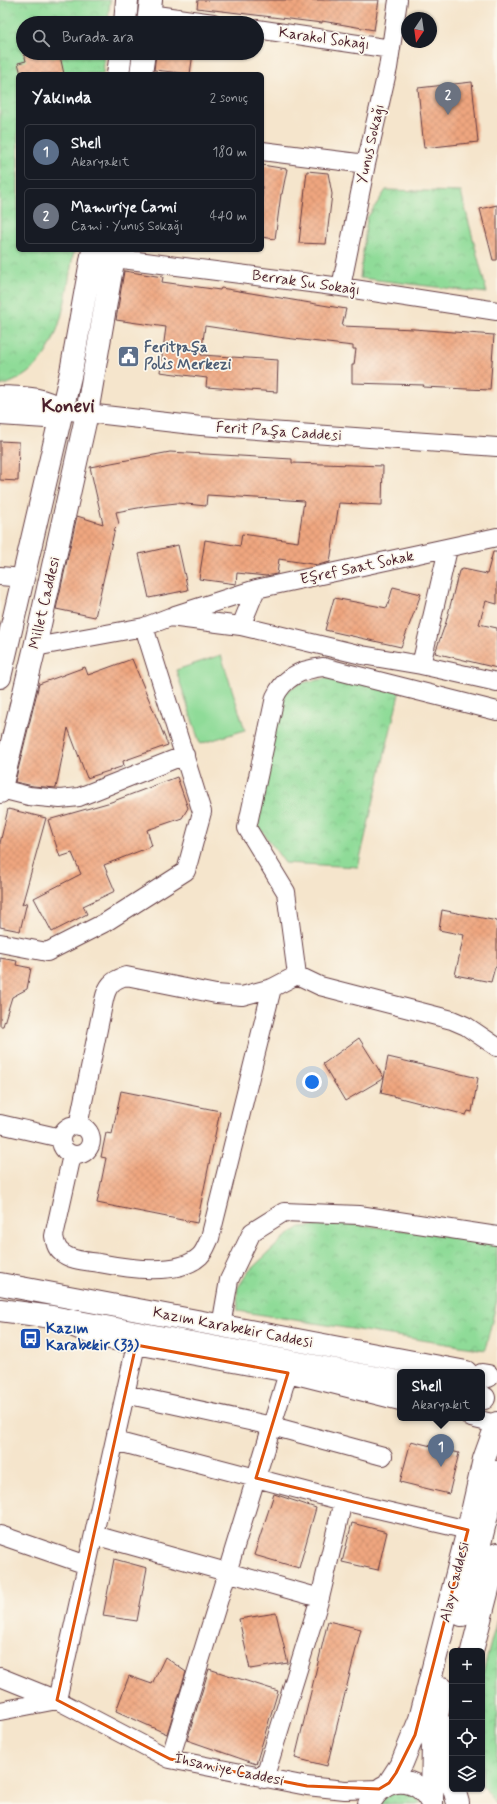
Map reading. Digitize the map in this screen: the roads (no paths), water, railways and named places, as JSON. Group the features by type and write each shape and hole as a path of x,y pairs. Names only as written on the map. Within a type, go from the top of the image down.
{"main road":[{"path":"126,16 127,0"},
{"path":"118,72 120,60"},
{"path":"141,72 143,60"},
{"name":"Millet Caddesi","path":"1,671 71,372 93,252"},
{"name":"Millet Caddesi","path":"0,790 35,648 87,413 115,254"},
{"name":"Ferit Paşa Caddesi","path":"0,397 32,399 49,402 61,410 46,418 0,414"},
{"name":"Kazım Karabekir Caddesi","path":"0,1284 450,1369"},
{"name":"Kazım Karabekir Caddesi","path":"0,1310 52,1317 397,1381"},
{"name":"Alay Caddesi","path":"379,1792 405,1756 420,1719 468,1530 484,1459 497,1424"},
{"name":"Alay Caddesi","path":"453,1648 472,1581 497,1468"},
{"path":"473,1648 497,1554"},
{"name":"Alay Caddesi","path":"432,1804 433,1740 439,1700 449,1663"},
{"path":"449,1752 449,1765"},
{"path":"379,1792 400,1781 410,1783 420,1788 428,1796 432,1804"}],"street":[{"name":"Yunus Sokağı","path":"341,287 366,164 388,68 398,0"},
{"path":"149,12 172,16"},
{"name":"Karakol Sokağı","path":"264,30 391,49"},
{"path":"264,151 366,164"},
{"name":"Berrak Su Sokağı","path":"115,254 497,311"},
{"name":"Ferit Paşa Caddesi","path":"61,410 201,426 497,447"},
{"name":"Eşref Saat Sokak","path":"35,648 144,627 256,589 448,549 497,537"},
{"path":"422,665 448,549"},
{"path":"0,576 23,578"},
{"path":"241,626 256,589"},
{"path":"170,617 241,626 362,655 422,665 497,682"},
{"path":"0,944 47,952 106,922 186,871 202,812 144,627"},
{"path":"297,975 286,892 247,828 275,697 280,686 287,679 297,673 309,668 323,667 497,710"},
{"path":"0,790 29,796 60,799 79,797 185,755"},
{"path":"78,1126 106,989 118,978 126,976 229,996 256,994 272,988 297,975"},
{"path":"297,975 320,986 452,1020 466,1026 497,1047"},
{"path":"72,1155 54,1236 55,1244 60,1251 74,1258 142,1269 174,1267 189,1263 199,1256 206,1247 210,1238 272,988"},
{"path":"0,1124 61,1138"},
{"path":"78,1126 82,1127 89,1134 89,1148 82,1154 72,1155 64,1150 61,1138 65,1130 69,1127 78,1126"},
{"path":"221,1326 230,1280 252,1232 284,1212 359,1215 497,1236"},
{"path":"52,1317 98,1338 288,1374 397,1400"},
{"path":"0,1712 57,1700 136,1345"},
{"path":"170,1760 288,1374"},
{"path":"125,1394 272,1426 383,1456"},
{"path":"484,1421 497,1424"},
{"path":"115,1440 343,1501 468,1530"},
{"path":"264,1779 320,1598 343,1501"},
{"path":"0,1535 87,1565"},
{"path":"94,1535 320,1598"},
{"name":"İhsaniye Caddesi","path":"0,1677 57,1700 170,1760 264,1779 329,1788 379,1792"}],"place":[{"name":"Mamuriye Cami","path":"448,115"},
{"name":"Feritpaşa Polis Merkezi","path":"128,357"},
{"name":"Kazım Karabekir (33)","path":"30,1338"},
{"name":"Shell","path":"441,1467"}],"district":[{"name":"Konevi","path":"68,406"}]}
